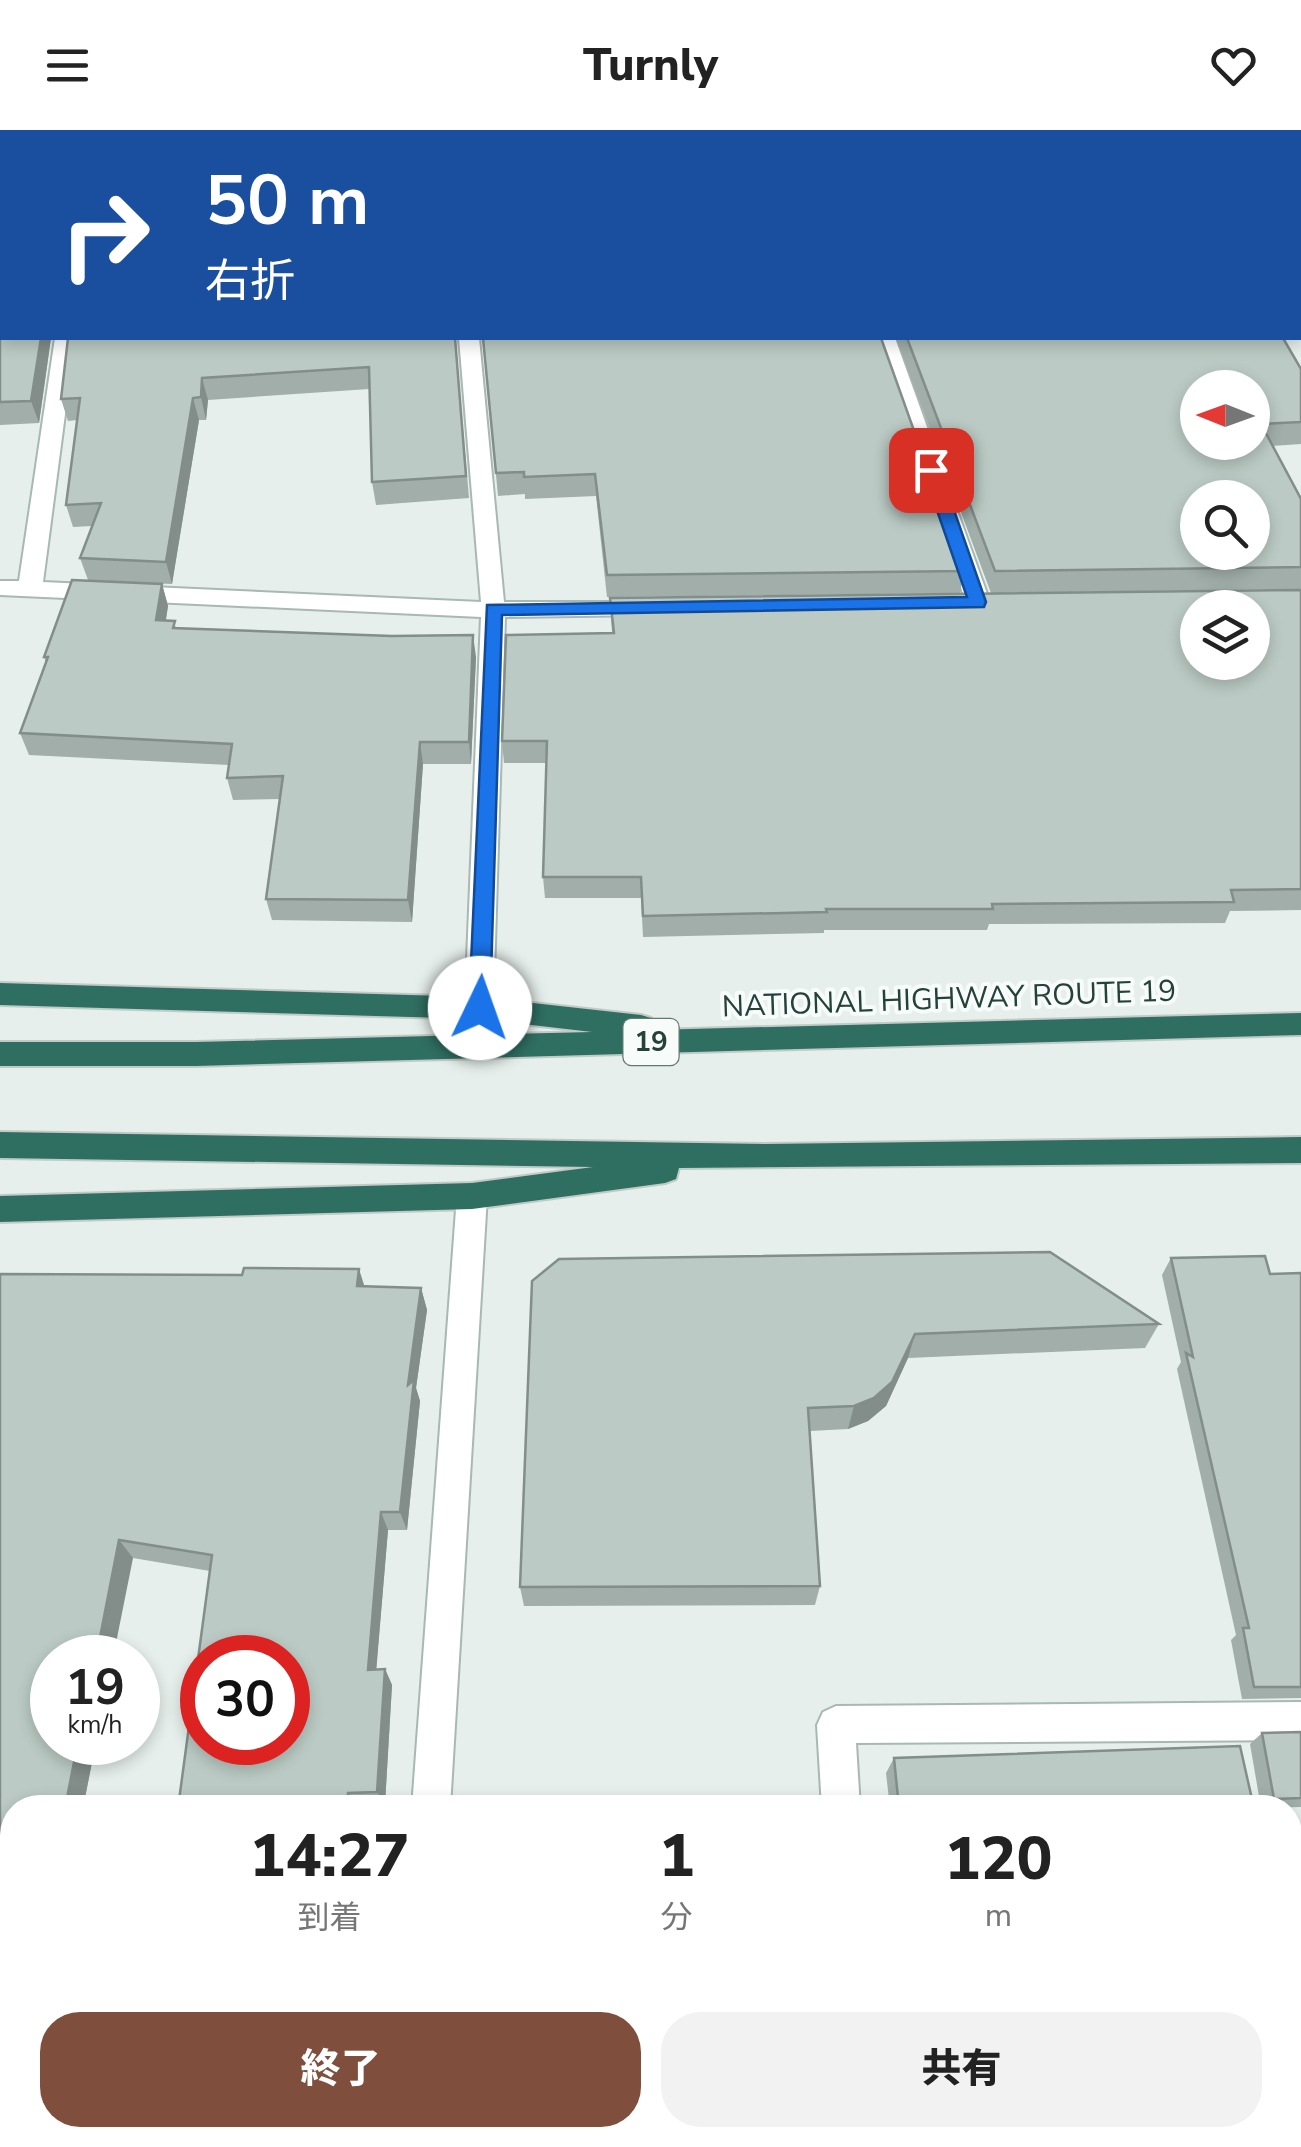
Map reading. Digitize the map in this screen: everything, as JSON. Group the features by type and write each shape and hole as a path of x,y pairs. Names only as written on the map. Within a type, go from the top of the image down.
{"highway":[{"path":"0,994 480,1008 756,1039"},
{"name":"NATIONAL HIGHWAY ROUTE 19","path":"0,1054 196,1054 1301,1024"},
{"path":"0,1145 767,1156 1301,1150"},
{"path":"0,1209 472,1196 767,1156"}],"street":[{"path":"30,589 65,340"},
{"path":"469,340 493,610 480,1008"},
{"path":"886,340 977,602"},
{"path":"0,588 493,610 668,607"},
{"path":"432,1795 472,1196"},
{"path":"840,1795 836,1725 1301,1721"}],"building":[{"path":"0,340 41,340 31,401 0,402"},
{"path":"68,340 455,340 466,476 372,482 369,367 202,378 201,397 193,398 166,562 80,558 101,503 66,505 80,398 61,399"},
{"path":"483,340 882,340 964,571 607,575 595,474 524,477 524,472 496,473"},
{"path":"908,340 1284,340 1301,369 1301,422 1270,424 1270,370 1180,370 1180,460 1270,460 1270,441 1301,499 1301,567 1270,567 1270,480 1180,480 1180,569 995,571"},
{"path":"72,580 162,584 156,620 175,621 173,628 473,635 469,742 420,742 408,900 266,899 283,776 227,778 232,744 20,733"},
{"path":"1270,590 1301,590 1301,889 1231,890 1234,902 992,904 993,909 826,909 827,912 643,916 641,877 543,877 547,741 502,741 506,635 614,633 610,598 1180,591 1180,680 1270,680"},
{"path":"1050,1252 1159,1324 915,1334 892,1382 874,1398 854,1406 808,1408 820,1586 520,1587 532,1281 559,1259"},
{"path":"1265,1256 1270,1274 1301,1273 1301,1687 1254,1687 1243,1628 1249,1628 1186,1353 1193,1357 1171,1258"},
{"path":"244,1268 359,1269 357,1286 421,1288 408,1385 414,1380 400,1512 381,1512 368,1670 385,1669 377,1792 180,1795 184,1765 310,1765 310,1635 201,1635 212,1555 119,1540 100,1635 30,1635 30,1765 73,1765 68,1795 0,1795 0,1274 242,1275"},
{"path":"1301,1732 1301,1795 1273,1795 1262,1733"},
{"path":"1240,1746 1251,1795 898,1795 894,1758"}],"route":[{"path":"480,1008 493,610 978,602 931,470"}]}
